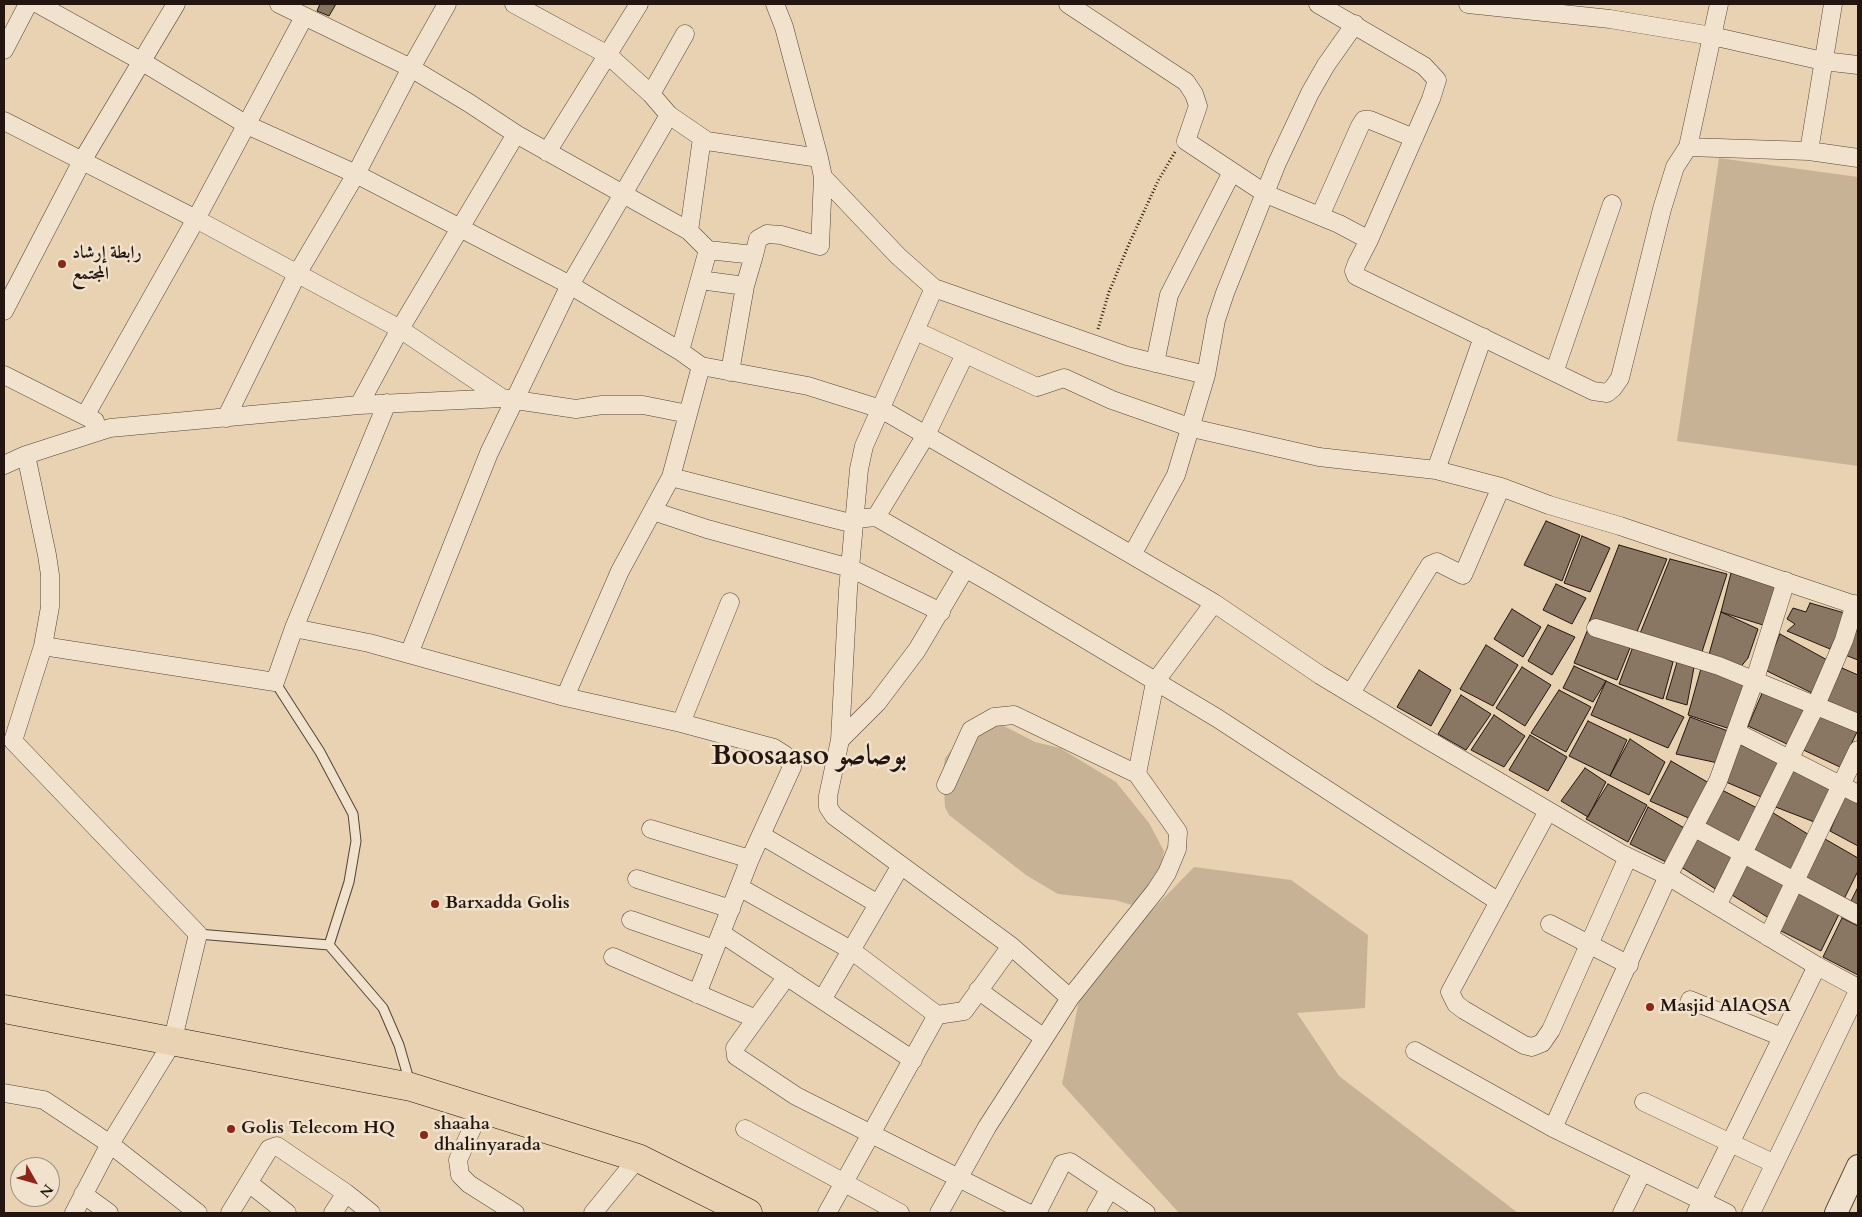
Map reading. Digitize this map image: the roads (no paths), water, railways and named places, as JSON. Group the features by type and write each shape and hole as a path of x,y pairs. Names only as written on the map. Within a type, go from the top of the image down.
{"main road":[{"path":"4,1009 172,1043 310,1066 411,1087 638,1158 713,1205 748,1213"}],"street":[{"path":"4,50 28,4"},
{"path":"38,4 141,61 247,125 356,174 570,285 680,351 701,366 808,386 881,409 1214,604 1290,656 1548,811 1628,857 1668,876 1858,989 1751,1213"},
{"path":"4,311 82,161 176,4"},
{"path":"279,4 304,18 411,68 516,134 688,231 708,250 754,255"},
{"path":"226,418 298,274 356,174 411,68 447,4"},
{"path":"514,4 608,56 651,94 669,115 707,141 819,158"},
{"path":"547,152 639,4"},
{"path":"730,372 745,286 758,239 763,235 781,235 820,246 823,177 784,27 775,4"},
{"path":"1068,4 1186,82 1194,94 1198,106 1186,141 1266,194 1320,216 1369,240"},
{"path":"1318,4 1424,66 1437,80 1414,138 1369,240 1357,262 1354,271 1356,276 1555,370 1583,387 1606,393 1617,384 1662,209 1675,167 1688,147 1719,4"},
{"path":"1468,4 1610,19 1712,36 1822,61 1858,65"},
{"path":"1809,151 1822,61 1833,4"},
{"path":"85,416 196,219 304,18"},
{"path":"1132,555 1176,475 1192,428 1206,375 1216,320 1277,163 1310,93 1326,65 1355,24"},
{"path":"651,94 685,34"},
{"path":"409,654 509,399 570,285 669,115"},
{"path":"1320,216 1364,120 1370,120 1414,138"},
{"path":"4,121 196,219 400,329 509,399"},
{"path":"359,405 400,329 516,134"},
{"path":"688,231 702,138"},
{"path":"1688,147 1809,151 1858,158"},
{"path":"1155,363 1169,295 1232,172"},
{"path":"823,177 898,256 934,288 1093,345 1206,375"},
{"path":"1555,370 1612,204"},
{"path":"680,351 708,250"},
{"path":"700,280 745,286"},
{"path":"934,288 863,450 859,469 850,568 840,740 828,796 828,807 834,816 1011,946 1070,998"},
{"path":"916,331 1037,387 1064,378 1112,400 1192,428 1319,456 1436,470 1501,487 1549,506 1857,605 1816,705 1741,853 1717,906"},
{"path":"1436,470 1483,336"},
{"path":"876,517 926,435 965,354"},
{"path":"565,697 620,571 639,532 654,511 671,477 701,366"},
{"path":"4,375 110,428"},
{"path":"4,465 26,455 110,428 359,405 509,399 576,408 602,405 643,405 688,414"},
{"path":"43,646 275,682 294,628 387,404"},
{"path":"26,455 50,575 50,607 43,646 8,739 198,934 172,1043 110,1144 74,1213"},
{"path":"671,477 854,522 876,517 1282,759 1499,902"},
{"path":"1352,693 1430,565 1436,562 1463,575 1501,487"},
{"path":"654,511 707,529 850,568 940,612"},
{"path":"840,740 877,703 917,650 965,569"},
{"path":"1554,1128 1668,876 1695,828 1718,781 1755,679 1786,581"},
{"path":"681,722 730,602"},
{"path":"1137,774 1155,682 1214,604"},
{"path":"294,628 369,643 565,697 681,722 774,748 785,755 792,767 750,859 697,994"},
{"path":"1596,628 1755,679 1858,723"},
{"path":"939,1213 988,1127 1070,998 1156,890 1167,873 1177,849 1178,832 1137,774 1014,715 994,717 971,730 946,785"},
{"path":"1736,732 1858,794"},
{"path":"1768,937 1858,750"},
{"path":"1548,811 1450,992 1456,1004 1464,1010 1524,1045 1532,1047 1542,1043 1551,1030 1628,857"},
{"path":"1695,828 1858,915"},
{"path":"651,829 750,859"},
{"path":"761,835 878,904"},
{"path":"822,1000 901,865"},
{"path":"637,879 730,909"},
{"path":"739,887 851,950 937,1015 964,1011 1011,946"},
{"path":"631,920 714,949"},
{"path":"1550,924 1628,965"},
{"path":"721,933 913,1060"},
{"path":"612,957 756,1019"},
{"path":"1698,1207 1817,966"},
{"path":"787,976 735,1048 736,1056 796,1096 1028,1213"},
{"path":"978,990 1044,1038"},
{"path":"1690,1000 1782,1038"},
{"path":"827,1213 937,1015"},
{"path":"1415,1051 1554,1128 1642,1172 1698,1207 1727,1213"},
{"path":"4,1093 44,1100 110,1144 198,1213"},
{"path":"1644,1102 1775,1164"},
{"path":"481,1108 458,1160 460,1175 469,1184 515,1213"},
{"path":"745,1129 900,1213"},
{"path":"230,1213 250,1184 269,1149 278,1146 346,1193 371,1213"},
{"path":"593,1213 638,1158"},
{"path":"1037,1213 1062,1164 1070,1162 1109,1190 1146,1213"},
{"path":"1836,1213 1858,1166"},
{"path":"1622,1213 1642,1172"},
{"path":"250,1184 287,1213"},
{"path":"1096,1213 1109,1190"},
{"path":"333,1213 346,1193"},
{"path":"83,1194 109,1213"}],"lane":[{"path":"275,682 320,752 353,814 356,841 350,882 329,945"},
{"path":"198,934 329,945 383,1008 399,1045 411,1087"}],"place":[{"name":"رابطة إرشاد المجتمع","path":"62,264"},
{"name":"Barxadda Golis","path":"435,904"},
{"name":"Masjid AlAQSA","path":"1650,1007"},
{"name":"Golis Telecom HQ","path":"231,1129"},
{"name":"shaaha dhalinyarada","path":"424,1135"}],"district":[{"name":"Boosaaso بوصاصو","path":"809,758"}]}
